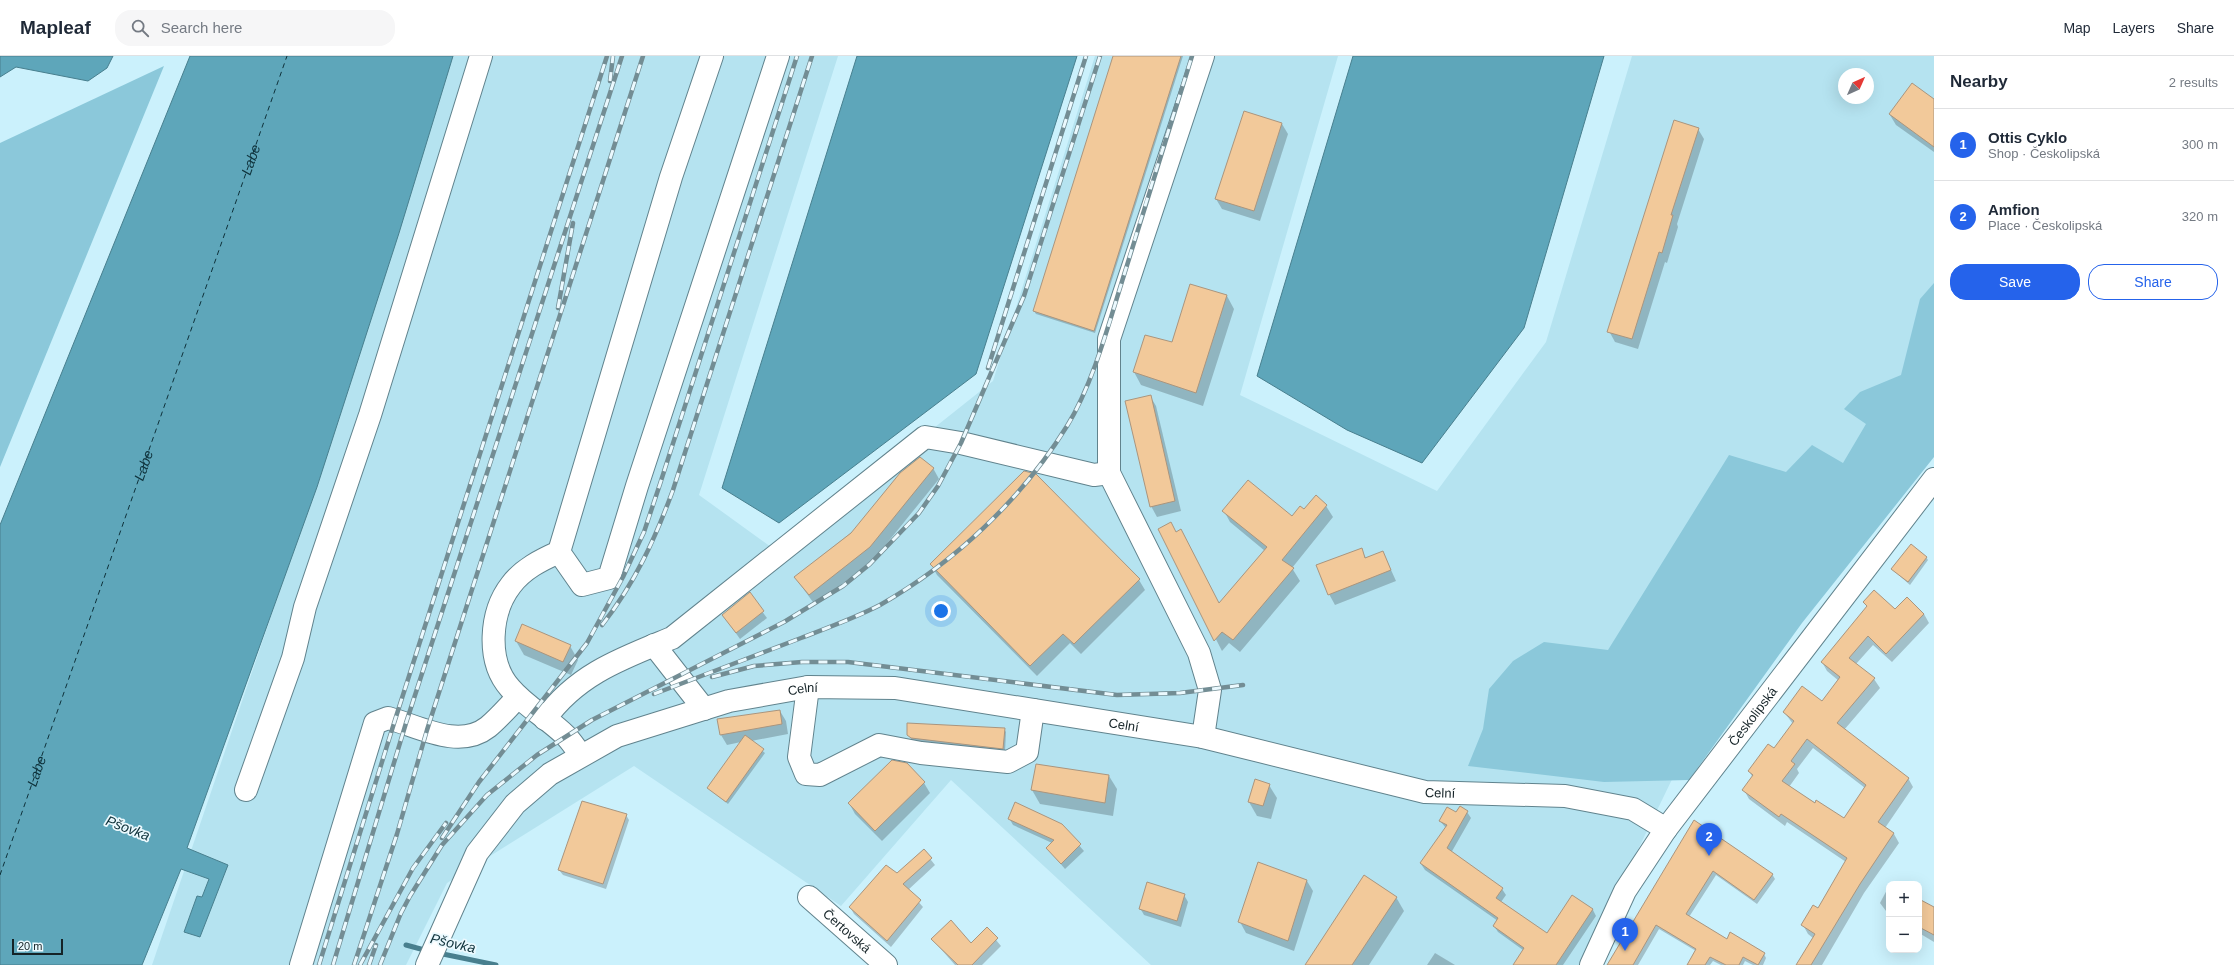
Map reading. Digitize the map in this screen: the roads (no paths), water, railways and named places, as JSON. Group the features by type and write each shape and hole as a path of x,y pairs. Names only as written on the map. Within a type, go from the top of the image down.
{"street":[{"path":"246,790 293,658 305,607 370,415 481,56"},
{"path":"559,552 672,177 712,56"},
{"path":"559,552 582,585 609,578 637,486 778,56"},
{"path":"1203,56 1109,339 1109,473 1199,653 1210,690 1203,737"},
{"path":"545,719 556,704 582,680 635,652 672,638 925,437 961,443 1094,475 1109,473"},
{"name":"Českolipská","path":"1591,965 1625,891 1666,829 1934,479"},
{"path":"559,552 538,561 511,585 499,608 494,638 495,658 503,679 518,697 566,736 581,755"},
{"path":"654,645 704,709"},
{"path":"808,687 799,758 806,774 820,775 879,745 921,753 1008,762 1027,752 1033,710"},
{"name":"Celní","path":"427,965 477,853 515,804 550,774 581,755 617,736 729,701 808,687 895,688 1203,737 1425,792 1565,796 1633,809 1666,829"},
{"path":"301,965 375,723 388,718 435,733 460,737 470,736 488,727 518,697"},
{"name":"Čertovská","path":"809,897 886,965"}],"water":[{"path":"0,56 113,56 107,68 88,81 16,67 0,77"},
{"name":"Labe","path":"190,56 453,56 399,233 317,487 187,848 228,865 200,937 184,932 197,896 202,897 209,879 181,869 142,965 0,965 0,525"},
{"path":"857,56 1077,56 976,374 779,523 722,488"},
{"path":"1353,56 1604,56 1524,328 1422,463 1347,430 1257,376"}],"waterway":[{"name":"Pšovka","path":"406,945 428,951"},
{"name":"Pšovka","path":"438,953 496,965"}],"railway":[{"path":"319,965 395,720 607,56"},
{"path":"610,81 613,56"},
{"path":"333,965 406,723 622,56"},
{"path":"354,965 397,834 427,730 643,56"},
{"path":"442,838 479,782 587,643 623,577 644,532 797,56"},
{"path":"602,625 614,609 643,560 659,526 673,490 812,56"},
{"path":"988,368 1086,56"},
{"path":"380,965 401,913 442,845 487,795 537,755 592,720 784,622 843,586 870,564 919,513 938,486 961,443 1024,296 1100,56"},
{"path":"654,694 831,627 880,605 934,570 960,549 1008,504 1049,453 1067,426 1093,372 1192,56"},
{"path":"558,308 573,223"},
{"path":"712,677 754,666 802,662 848,662 1117,695 1180,693 1243,685"},
{"path":"360,965 413,868 446,823"},
{"path":"369,965 376,945"}],"place":[{"name":"Amfion","path":"1709,856"},
{"name":"Ottis Cyklo","path":"1625,951"}]}
